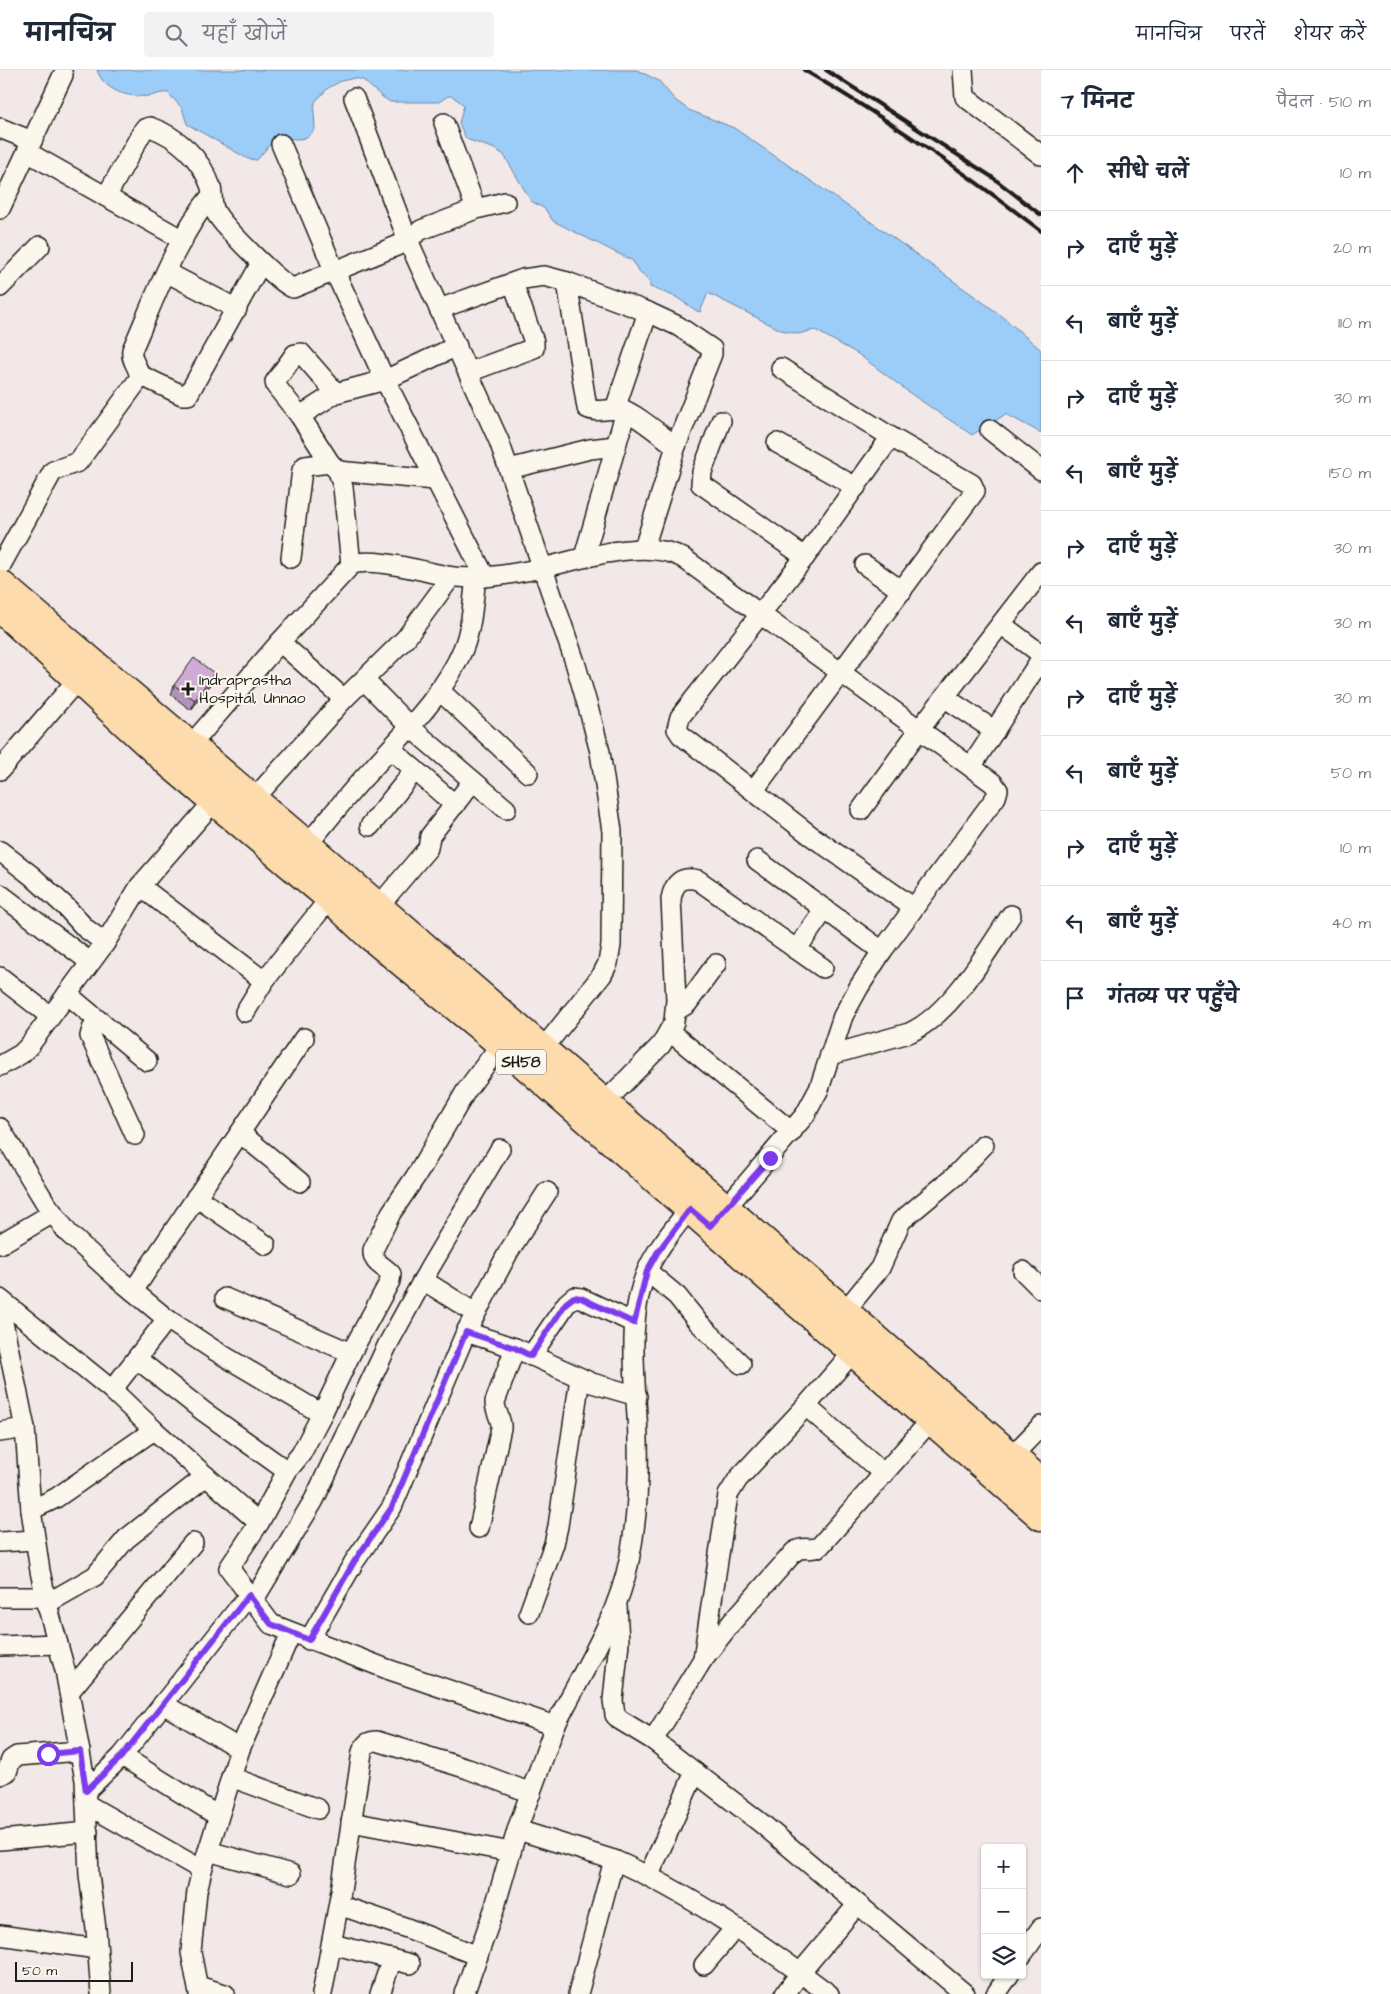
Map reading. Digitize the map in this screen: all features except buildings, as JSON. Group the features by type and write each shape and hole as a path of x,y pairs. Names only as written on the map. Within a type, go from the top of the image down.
{"main road":[{"name":"SH58","path":"0,584 190,746 223,791 369,935 501,1044 690,1209 718,1217 845,1311 1041,1482"},
{"name":"SH58","path":"0,608 170,764 223,791 253,800 604,1104 853,1352 1041,1516"}],"street":[{"path":"964,70 966,97 1041,154"},
{"path":"0,209 63,75"},
{"path":"354,98 408,238 500,441 575,662 600,752 612,831 613,901 611,945 608,963 602,975 542,1050"},
{"path":"444,123 476,209"},
{"path":"106,197 144,129 148,127 175,138 188,150 208,181 216,213 261,263 293,288 399,245 421,230 476,209 505,202"},
{"path":"0,128 106,197 183,240"},
{"path":"280,144 334,270 480,577 463,648 438,690 410,727 370,770 306,845"},
{"path":"212,194 183,240 166,272 132,350 132,360 140,375 182,395 188,395 261,263"},
{"path":"0,288 40,246"},
{"path":"166,272 237,309"},
{"path":"439,309 513,283 544,276 567,282 648,312 678,326 707,344 712,351 676,446 644,548"},
{"path":"567,282 585,404 591,410 620,410 676,446"},
{"path":"469,372 534,348 534,342 513,283"},
{"path":"584,557 616,446 620,410 648,312"},
{"path":"300,416 336,393 385,380 457,346"},
{"path":"336,393 302,353 296,353 275,383 334,467 343,487 351,565"},
{"path":"754,790 974,494 975,489 972,484 891,437 781,368"},
{"path":"0,567 53,471 78,462 138,381 140,375"},
{"path":"721,421 702,472 701,484 805,557"},
{"path":"990,430 1041,470"},
{"path":"891,437 805,557 760,612 677,723 677,729 682,735 810,835 914,908"},
{"path":"777,443 856,487"},
{"path":"509,469 590,449 616,446"},
{"path":"291,558 302,470 305,466 334,467 434,480"},
{"path":"190,746 280,642 351,565 357,562 373,562 451,576 480,577 542,567 584,557 644,548 676,554 760,612 840,673 993,783 998,790 998,794 882,951 843,1016 815,1097 805,1115 718,1217"},
{"path":"865,565 902,591"},
{"path":"861,810 944,697 1040,575"},
{"path":"253,800 344,699 406,638 451,576"},
{"path":"1001,624 1041,654"},
{"path":"280,642 344,699"},
{"path":"971,767 1041,659"},
{"path":"0,770 78,679"},
{"path":"364,680 410,727 506,809"},
{"path":"438,690 528,773"},
{"path":"944,697 994,731"},
{"path":"391,749 455,805"},
{"path":"370,826 415,770"},
{"path":"378,907 428,848 430,836 473,781"},
{"path":"0,1066 21,1054 29,1046 105,943 140,886 223,791"},
{"path":"0,851 32,876 66,907 85,928 105,943"},
{"path":"757,860 882,951"},
{"path":"604,1104 661,1045 669,1031 676,1011 671,899 675,885 682,879 698,880 823,968"},
{"path":"140,886 264,981"},
{"path":"0,894 90,962"},
{"path":"245,1012 264,981 330,898"},
{"path":"796,950 825,909"},
{"path":"830,1055 909,1033 919,1028 955,995 975,971 1011,916"},
{"path":"676,1011 687,1004 716,964"},
{"path":"0,977 50,1016"},
{"path":"67,994 147,1061"},
{"path":"100,1022 92,1029 90,1036 135,1135"},
{"path":"669,1031 792,1132"},
{"path":"133,1291 304,1038"},
{"path":"501,1044 466,1091 420,1170 391,1213 372,1256 375,1261 390,1272 392,1277 300,1454 286,1471 259,1523 229,1568 271,1624 309,1640 454,1693 555,1726"},
{"path":"0,1128 53,1213 68,1233 133,1291 167,1319 214,1350 322,1414"},
{"path":"240,1133 300,1182"},
{"path":"845,1311 880,1268 893,1235 901,1221 955,1176 984,1145"},
{"path":"86,1797 122,1756 251,1598 314,1500 390,1341 423,1280 500,1149"},
{"path":"309,1640 354,1562 392,1507 475,1313 509,1251 547,1192"},
{"path":"196,1197 266,1245"},
{"path":"464,1994 494,1910 518,1830 555,1726 617,1606 629,1560 633,1533 638,1443 634,1323 647,1271 657,1253 690,1209"},
{"path":"0,1244 53,1213"},
{"path":"647,1271 677,1296 698,1322 740,1364"},
{"path":"1023,1272 1041,1289"},
{"path":"423,1280 475,1313"},
{"path":"479,1528 501,1428 501,1420 495,1402 523,1352 566,1303 574,1297 581,1298 634,1323"},
{"path":"225,1298 351,1353"},
{"path":"0,1309 6,1369 25,1428 35,1540 46,1600 69,1692 80,1751 86,1797 89,1875 101,1994"},
{"path":"0,1309 112,1390 259,1523"},
{"path":"112,1390 167,1319"},
{"path":"364,1329 390,1341"},
{"path":"466,1332 523,1352 580,1378 636,1396"},
{"path":"703,1659 728,1496 738,1479 853,1352"},
{"path":"137,1360 286,1471"},
{"path":"529,1613 554,1544 558,1526 580,1378"},
{"path":"806,1406 884,1474"},
{"path":"653,1740 703,1659 732,1622 794,1552 800,1548 817,1548 931,1420"},
{"path":"1012,1456 1041,1426"},
{"path":"0,1432 25,1428"},
{"path":"31,1510 56,1498 154,1430"},
{"path":"300,1454 328,1470"},
{"path":"0,1597 46,1600 95,1576 126,1539 206,1476"},
{"path":"0,1542 35,1540"},
{"path":"69,1692 193,1543"},
{"path":"617,1606 619,1642 613,1709 615,1715 653,1740 760,1823 965,1994"},
{"path":"225,1994 199,1990 191,1952 194,1909 202,1870 240,1749 291,1633"},
{"path":"0,1646 58,1644"},
{"path":"163,1704 240,1749"},
{"path":"322,1994 332,1944 362,1752 365,1744 370,1741 377,1741 436,1759 531,1793"},
{"path":"0,1775 7,1772 11,1760 17,1756 80,1751"},
{"path":"122,1756 218,1816"},
{"path":"649,1875 695,1772"},
{"path":"231,1777 318,1809"},
{"path":"86,1797 202,1870"},
{"path":"351,1822 511,1852"},
{"path":"518,1830 614,1860 649,1875 735,1928 828,1994"},
{"path":"0,1840 88,1832"},
{"path":"208,1851 291,1874"},
{"path":"578,1994 614,1860"},
{"path":"338,1905 407,1928 478,1956"},
{"path":"785,1994 800,1973 857,1905"},
{"path":"704,1965 735,1928"},
{"path":"1026,1949 1041,1928"},
{"path":"0,1935 97,1949"},
{"path":"332,1944 400,1962 380,1994"},
{"path":"996,1994 1006,1979"}],"water":[{"path":"97,70 637,70 659,81 675,100 689,110 734,128 881,229 1002,316 1041,350 1041,433 1006,414 972,435 914,396 858,354 815,330 798,334 781,330 708,293 700,312 676,297 650,287 650,281 637,269 633,261 553,221 545,209 531,201 504,155 495,149 466,139 459,123 464,105 452,96 448,96 439,102 390,102 363,80 355,78 341,81 328,88 315,102 315,128 311,134 302,139 275,138 257,160 248,159 187,124 182,108 168,93 133,96 118,92 105,83"}],"railway":[{"path":"804,70 865,107 925,147 1041,231"},
{"path":"826,70 992,177 1041,215"}],"place":[{"name":"Indraprastha Hospital, Unnao","path":"188,689"}],"route":[{"path":"48,1754 80,1751 86,1791 122,1756 249,1595 271,1624 309,1640 354,1562 392,1507 466,1332 515,1348 531,1356 566,1303 574,1297 581,1298 634,1323 647,1271 657,1253 690,1209 710,1226 770,1158"}]}
